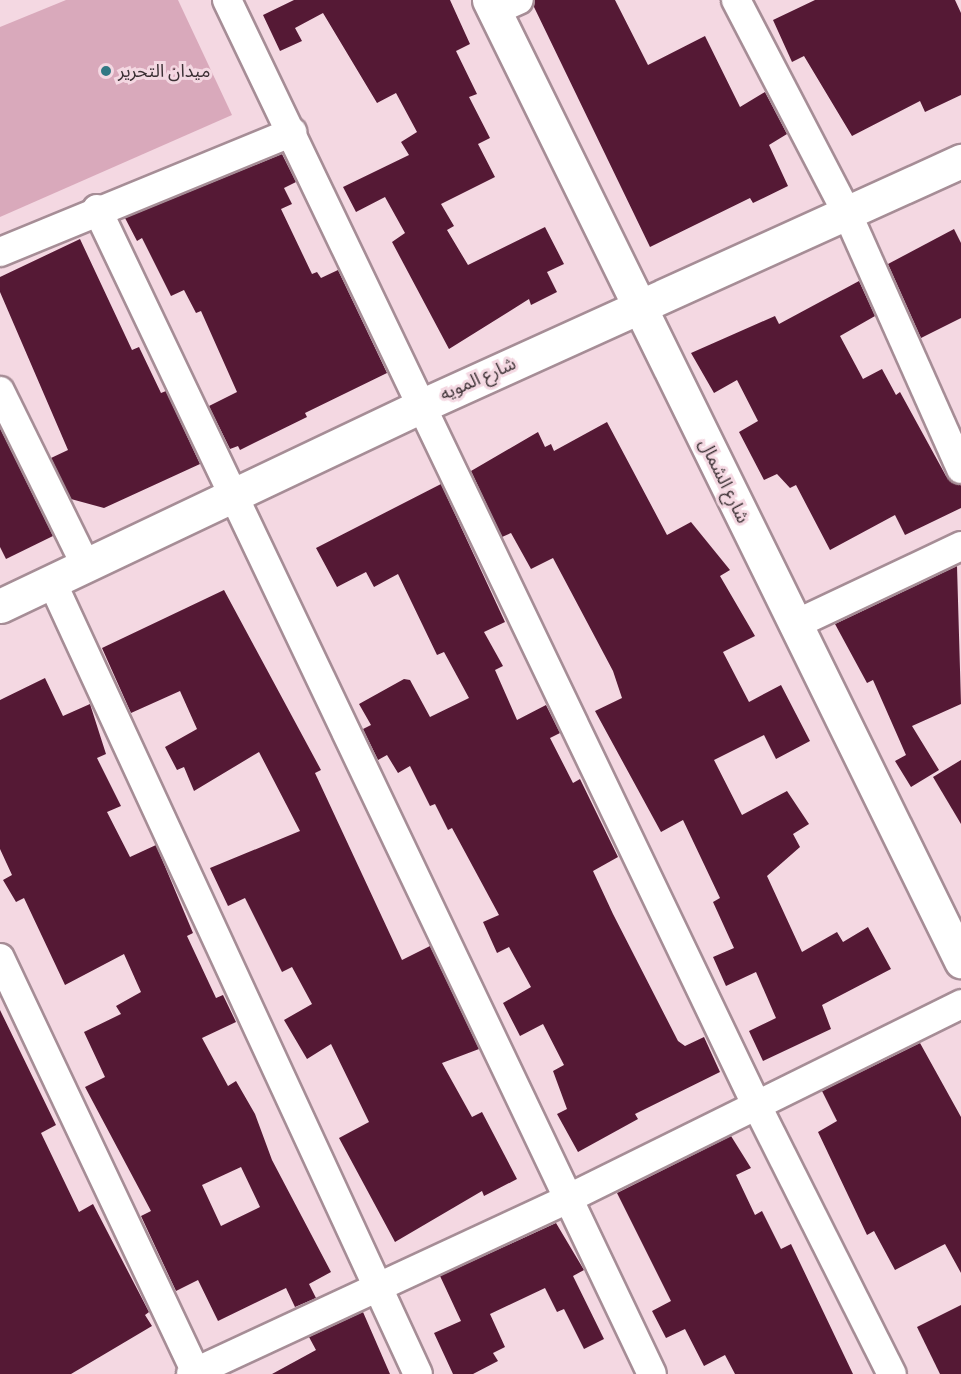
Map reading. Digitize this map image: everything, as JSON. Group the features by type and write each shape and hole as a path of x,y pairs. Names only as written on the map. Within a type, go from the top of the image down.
{"street":[{"path":"227,0 756,1104 892,1374"},
{"path":"736,0 848,215 961,469"},
{"name":"شارع الشمال","path":"500,4 639,307 961,961"},
{"path":"0,252 97,209 292,132"},
{"name":"شارع المويه","path":"0,606 238,496 423,405 848,215 961,161"},
{"path":"97,209 238,496 565,1200 652,1374"},
{"path":"0,391 86,566"},
{"path":"794,625 961,546"},
{"path":"52,582 374,1286 417,1374"},
{"path":"0,958 194,1373 374,1286 565,1200 961,1004"}],"shaded area":[{"name":"ميدان التحرير","path":"66,0 178,0 232,115 0,217 0,27"}],"building":[{"path":"294,0 450,0 470,44 456,51 477,94 469,97 490,138 478,144 495,177 441,204 454,226 447,230 468,265 545,227 564,264 547,272 557,292 531,305 529,299 449,349 392,242 405,233 385,197 356,212 343,187 409,155 401,142 417,132 396,93 377,103 323,13 295,28 302,41 280,51 263,15"},
{"path":"535,0 615,0 648,65 705,36 740,107 765,92 787,134 769,145 788,186 753,203 750,198 650,247 534,7"},
{"path":"815,0 955,0 961,13 961,95 925,112 920,101 852,136 804,56 792,62 773,20"},
{"path":"282,154 296,182 284,188 292,204 281,209 312,274 317,272 321,278 338,270 387,373 305,413 307,417 240,450 238,446 230,449 209,406 237,392 201,311 196,313 184,290 171,296 142,238 137,241 125,218"},
{"path":"954,229 961,243 961,318 921,338 888,264"},
{"path":"80,239 132,350 139,347 161,393 166,391 200,464 104,508 71,499 51,458 68,450 0,292 0,277"},
{"path":"859,281 875,316 840,336 863,379 882,369 896,395 900,392 946,476 961,485 961,508 905,535 895,515 830,550 796,485 790,488 777,474 764,480 739,432 758,421 737,380 714,393 691,353 775,316 779,324"},
{"path":"607,422 667,535 691,522 730,570 720,576 755,636 723,652 749,702 781,685 810,741 776,759 764,735 714,760 742,815 787,791 809,824 793,834 800,847 767,876 802,952 837,932 843,942 868,927 891,969 822,1005 831,1029 763,1061 749,1031 776,1018 756,972 726,986 713,957 734,948 713,902 720,898 683,820 661,832 595,711 622,698 613,671 553,558 531,569 511,533 502,537 471,471 538,432 545,447 551,444 554,451"},
{"path":"0,428 53,536 6,559 0,547"},
{"path":"441,484 505,622 484,632 503,666 495,670 517,720 546,705 560,733 550,738 573,783 580,779 618,857 593,871 613,914 678,1041 685,1046 704,1037 720,1072 635,1114 638,1119 578,1152 557,1114 567,1109 553,1071 564,1065 543,1024 520,1036 503,1003 531,987 509,947 497,953 483,922 499,915 452,828 448,830 435,804 430,806 410,766 398,773 387,755 378,760 363,729 371,725 359,704 404,679 410,680 430,717 469,698 444,652 437,655 398,574 374,587 366,572 337,587 316,548"},
{"path":"957,566 961,704 912,726 939,770 911,787 895,761 906,755 873,680 867,683 835,624"},
{"path":"224,590 321,770 315,773 402,960 430,946 479,1049 442,1063 472,1117 482,1112 517,1179 484,1196 482,1191 395,1242 339,1138 369,1122 331,1044 307,1059 284,1020 312,1004 292,967 282,972 245,898 228,906 210,868 300,831 259,752 194,791 184,767 177,770 165,747 197,729 180,691 131,713 102,648"},
{"path":"45,678 63,716 90,704 106,754 97,758 121,806 107,812 130,857 156,845 193,933 187,936 216,998 223,995 236,1022 202,1038 228,1086 236,1081 255,1114 272,1160 331,1272 309,1284 316,1298 295,1307 286,1288 218,1321 198,1280 176,1291 141,1216 151,1211 85,1087 105,1077 84,1032 121,1014 116,1006 141,992 124,954 65,985 24,898 16,902 3,880 12,875 0,849 0,700","holes":["241,1167 260,1207 221,1226 202,1185"]},
{"path":"961,760 961,824 933,777"},
{"path":"0,1010 56,1125 41,1133 79,1212 93,1204 149,1312 145,1315 152,1326 71,1374 0,1374"},
{"path":"920,1043 961,1117 961,1273 945,1244 895,1270 874,1231 867,1235 818,1132 837,1121 822,1091"},
{"path":"731,1136 751,1168 736,1175 755,1215 762,1211 781,1249 791,1244 853,1374 735,1374 725,1355 704,1366 685,1329 666,1338 652,1311 671,1301 617,1193"},
{"path":"556,1223 584,1270 573,1276 604,1339 584,1349 564,1309 557,1312 545,1288 490,1314 505,1347 493,1353 498,1361 473,1374 453,1374 434,1333 461,1321 440,1276"},
{"path":"961,1305 961,1374 940,1374 917,1327"},
{"path":"363,1312 390,1374 272,1374 316,1350 309,1337"}],"place":[{"name":"ميدان التحرير","path":"106,71"}]}
